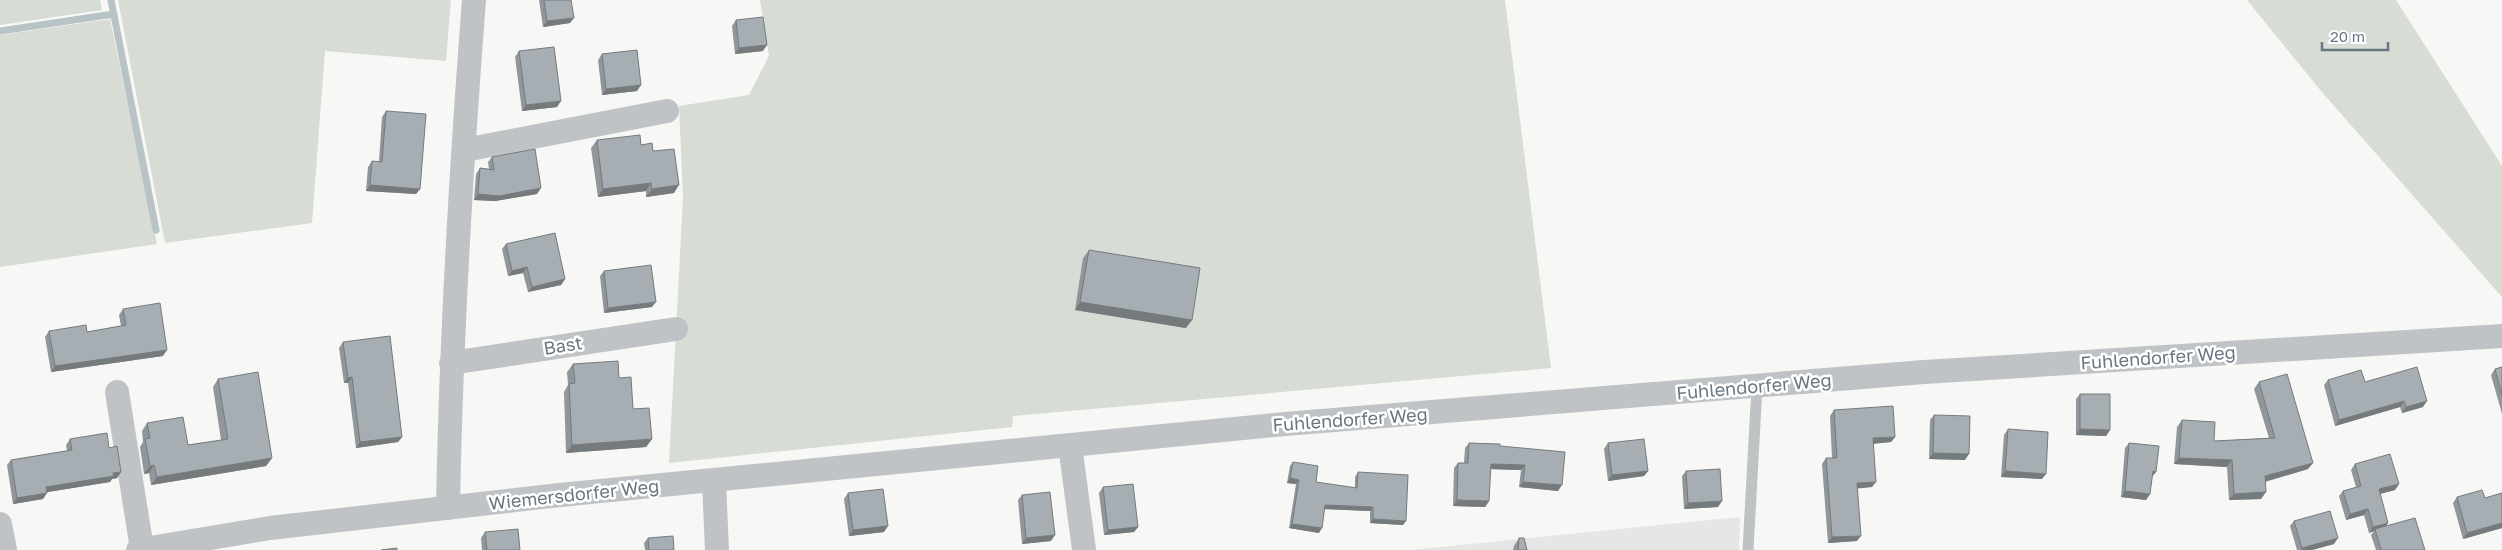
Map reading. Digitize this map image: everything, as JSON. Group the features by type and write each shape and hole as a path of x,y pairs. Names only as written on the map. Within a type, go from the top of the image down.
{"street":[{"path":"448,508 451,363 456,252 465,150 474,0"},
{"path":"465,150 667,111"},
{"name":"Bast","path":"451,363 676,329"},
{"name":"Fuhlendorfer Weg","path":"1007,450 1070,446 1285,424 1924,372 2502,336"},
{"path":"117,392 142,549"},
{"path":"1070,446 1084,550"},
{"name":"Wiemersdorfer Weg","path":"138,550 270,528 560,495 714,482 1007,450"},
{"path":"714,482 717,550"},
{"path":"0,524 4,550"}],"lane":[{"path":"1748,550 1757,387"}],"shaded area":[{"path":"0,0 100,0 102,10 0,25"},
{"path":"118,0 451,0 446,61 325,51 312,223 165,243"},
{"path":"760,0 1505,0 1551,368 1013,416 1012,427 669,463 683,198 679,106 749,95 769,56"},
{"path":"2247,0 2396,0 2502,166 2502,297 2321,91"},
{"path":"110,19 157,244 0,267 0,35"},
{"path":"1740,517 1739,550 1410,550"}],"building":[{"path":"544,0 571,0 574,18 547,21"},
{"path":"763,17 767,45 739,48 736,20"},
{"path":"554,47 561,101 526,105 519,51"},
{"path":"637,50 641,85 606,89 602,54"},
{"path":"386,111 426,114 420,189 370,185 372,161 382,162"},
{"path":"640,135 641,145 652,143 653,151 674,149 679,185 652,189 651,183 603,189 597,140"},
{"path":"535,149 541,188 499,196 478,194 480,168 494,170 492,157"},
{"path":"555,233 565,279 532,287 527,267 512,271 506,244"},
{"path":"1089,250 1200,268 1192,320 1080,302"},
{"path":"651,265 656,302 608,308 604,271"},
{"path":"160,303 167,350 55,366 49,331 86,325 87,332 126,325 123,309"},
{"path":"390,336 402,437 360,442 352,377 348,378 343,342"},
{"path":"618,361 619,378 631,377 633,409 649,408 652,439 572,445 569,384 575,383 573,364"},
{"path":"2417,367 2427,401 2406,407 2404,401 2339,420 2328,380 2361,370 2365,382"},
{"path":"2502,367 2502,395 2495,369"},
{"path":"258,372 272,458 157,477 154,465 150,466 145,439 150,438 147,423 183,417 188,445 228,439 218,379"},
{"path":"2287,374 2313,463 2265,476 2266,492 2234,494 2232,460 2179,458 2182,420 2215,422 2214,441 2275,438 2259,382"},
{"path":"2080,394 2110,394 2110,430 2080,429"},
{"path":"1893,406 1895,437 1873,438 1876,482 1857,483 1861,536 1832,537 1826,458 1837,458 1834,410"},
{"path":"1934,415 1970,416 1969,454 1933,453"},
{"path":"2008,429 2048,432 2046,474 2005,471"},
{"path":"107,433 109,448 117,446 121,472 113,473 114,476 46,487 47,493 17,498 11,460 72,450 70,439"},
{"path":"1644,439 1648,471 1612,475 1608,443"},
{"path":"1469,443 1500,444 1500,446 1565,452 1562,485 1523,482 1525,465 1491,464 1489,501 1457,500 1458,463 1468,463"},
{"path":"2129,443 2159,446 2156,472 2153,471 2150,494 2125,491"},
{"path":"2390,454 2399,484 2379,489 2388,523 2373,527 2368,509 2350,514 2343,491 2361,486 2355,464"},
{"path":"1293,462 1318,466 1316,482 1357,488 1358,472 1408,475 1406,521 1373,519 1373,507 1325,505 1322,528 1292,524 1299,480 1290,478"},
{"path":"1720,469 1722,501 1688,503 1686,471"},
{"path":"1133,484 1138,527 1108,530 1103,487"},
{"path":"883,489 888,526 853,530 848,493"},
{"path":"2482,490 2485,498 2502,493 2502,523 2467,533 2457,497"},
{"path":"1050,492 1055,535 1026,538 1022,495"},
{"path":"2330,511 2338,538 2302,548 2294,521"},
{"path":"2415,518 2425,550 2381,550 2375,529"},
{"path":"518,529 520,550 487,550 485,532"},
{"path":"673,536 674,550 649,550 648,538"},
{"path":"1519,538 1524,538 1527,550 1518,550"},
{"path":"397,548 397,550 381,550"}],"waterway":[{"path":"111,0 156,230"},
{"path":"0,31 114,14"}]}
